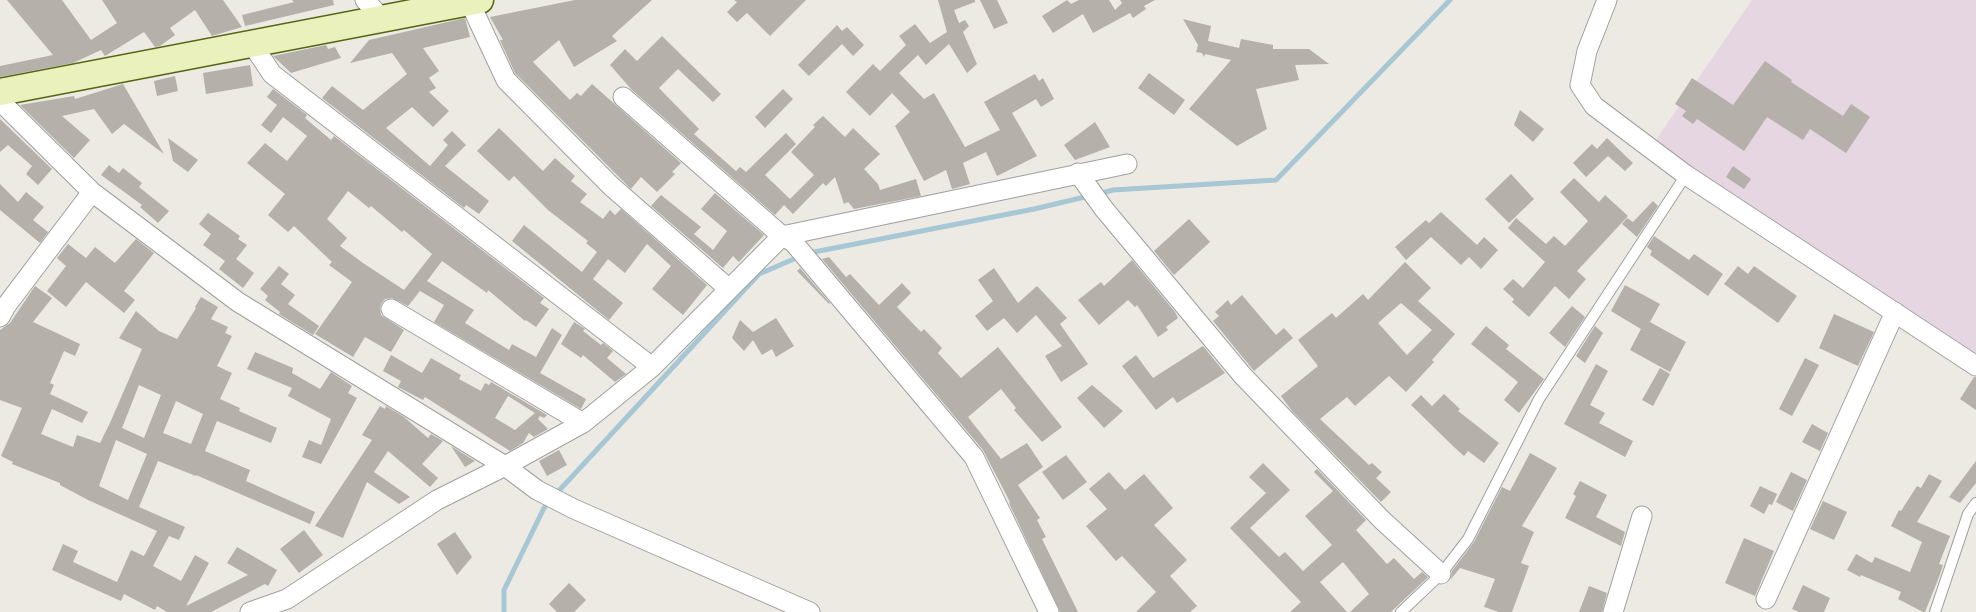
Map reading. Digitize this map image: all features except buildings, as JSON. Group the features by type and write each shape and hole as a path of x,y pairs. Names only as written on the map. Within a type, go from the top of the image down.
{"street":[{"path":"365,0 382,19"},
{"path":"1607,0 1587,51 1580,85 1594,106 1686,175 1976,366"},
{"path":"0,92 382,19 443,4 475,2 506,80 610,186 730,289"},
{"path":"252,44 272,74 652,367"},
{"path":"623,97 788,239 807,258 974,457 1049,612"},
{"path":"0,101 92,192 238,302 506,466 537,490 574,509 810,612"},
{"path":"250,612 287,599 437,500 506,466 583,422 652,367 730,289 788,239 1083,180 1127,164"},
{"path":"1083,180 1104,209 1243,376 1382,520 1441,574"},
{"path":"0,317 92,192"},
{"path":"391,309 583,422"},
{"path":"1766,599 1895,312"},
{"path":"1613,612 1642,516"}],"lane":[{"path":"1401,612 1441,574 1468,539 1539,399 1686,175"},
{"path":"1935,612 1968,514 1976,502"}],"shaded area":[{"path":"1752,0 1976,0 1976,358 1654,143"}],"waterway":[{"path":"1098,194 1113,190 1276,180 1450,0"},
{"path":"809,253 1034,209 1089,196"},
{"path":"555,495 759,274 801,256"},
{"path":"504,612 504,590 544,508 549,502"}]}
